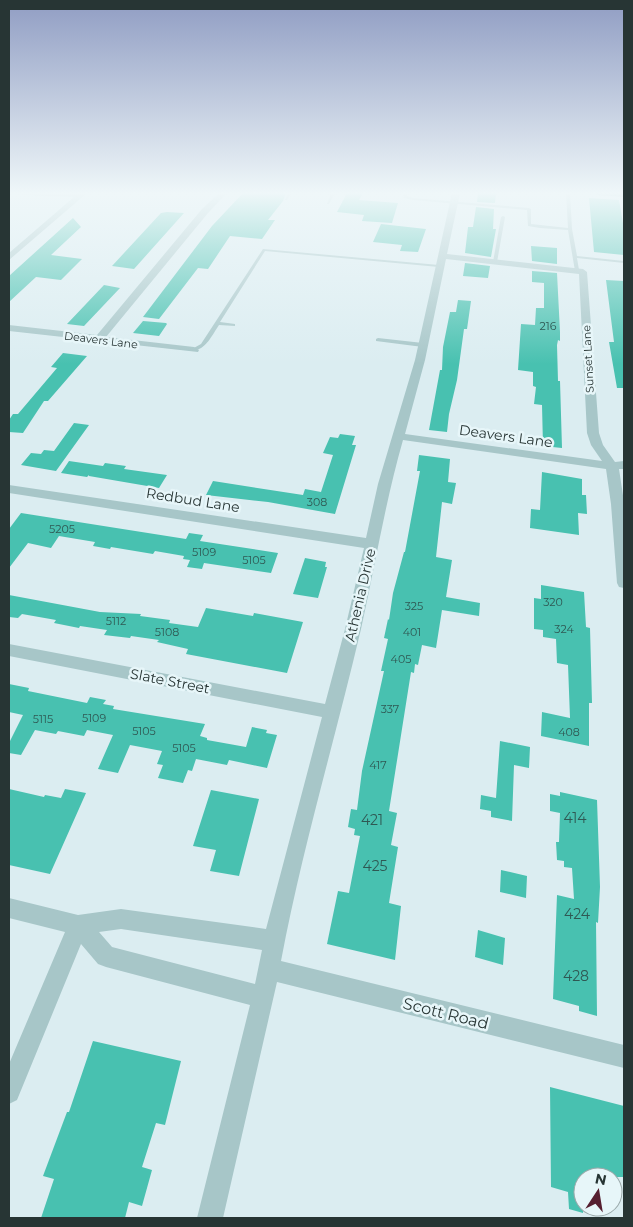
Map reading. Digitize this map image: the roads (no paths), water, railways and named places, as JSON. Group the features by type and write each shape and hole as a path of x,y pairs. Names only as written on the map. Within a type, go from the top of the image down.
{"street":[{"path":"99,339 172,250"},
{"name":"Athenia Drive","path":"210,1218 263,997 273,941 353,629 397,436 410,399 443,250"},
{"path":"440,261 495,262 577,270"},
{"name":"Sunset Lane","path":"577,270 583,272 584,277 596,446 618,466 617,496 623,546 624,583"},
{"name":"Deavers Lane","path":"9,328 194,350"},
{"name":"Deavers Lane","path":"397,436 618,466"},
{"name":"Redbud Lane","path":"9,489 372,544"},
{"name":"Slate Street","path":"9,650 332,712"},
{"path":"9,908 78,925 121,919 273,941"},
{"path":"78,925 106,956 263,997"},
{"path":"9,1092 78,925"},
{"name":"Scott Road","path":"268,969 624,1057"}],"lane":[{"path":"194,350 203,345 264,250"},
{"path":"268,250 440,261"},
{"path":"495,262 497,250"},
{"path":"574,250 577,270"},
{"path":"575,257 624,262"},
{"path":"217,323 233,325"},
{"path":"378,340 423,345"}]}
